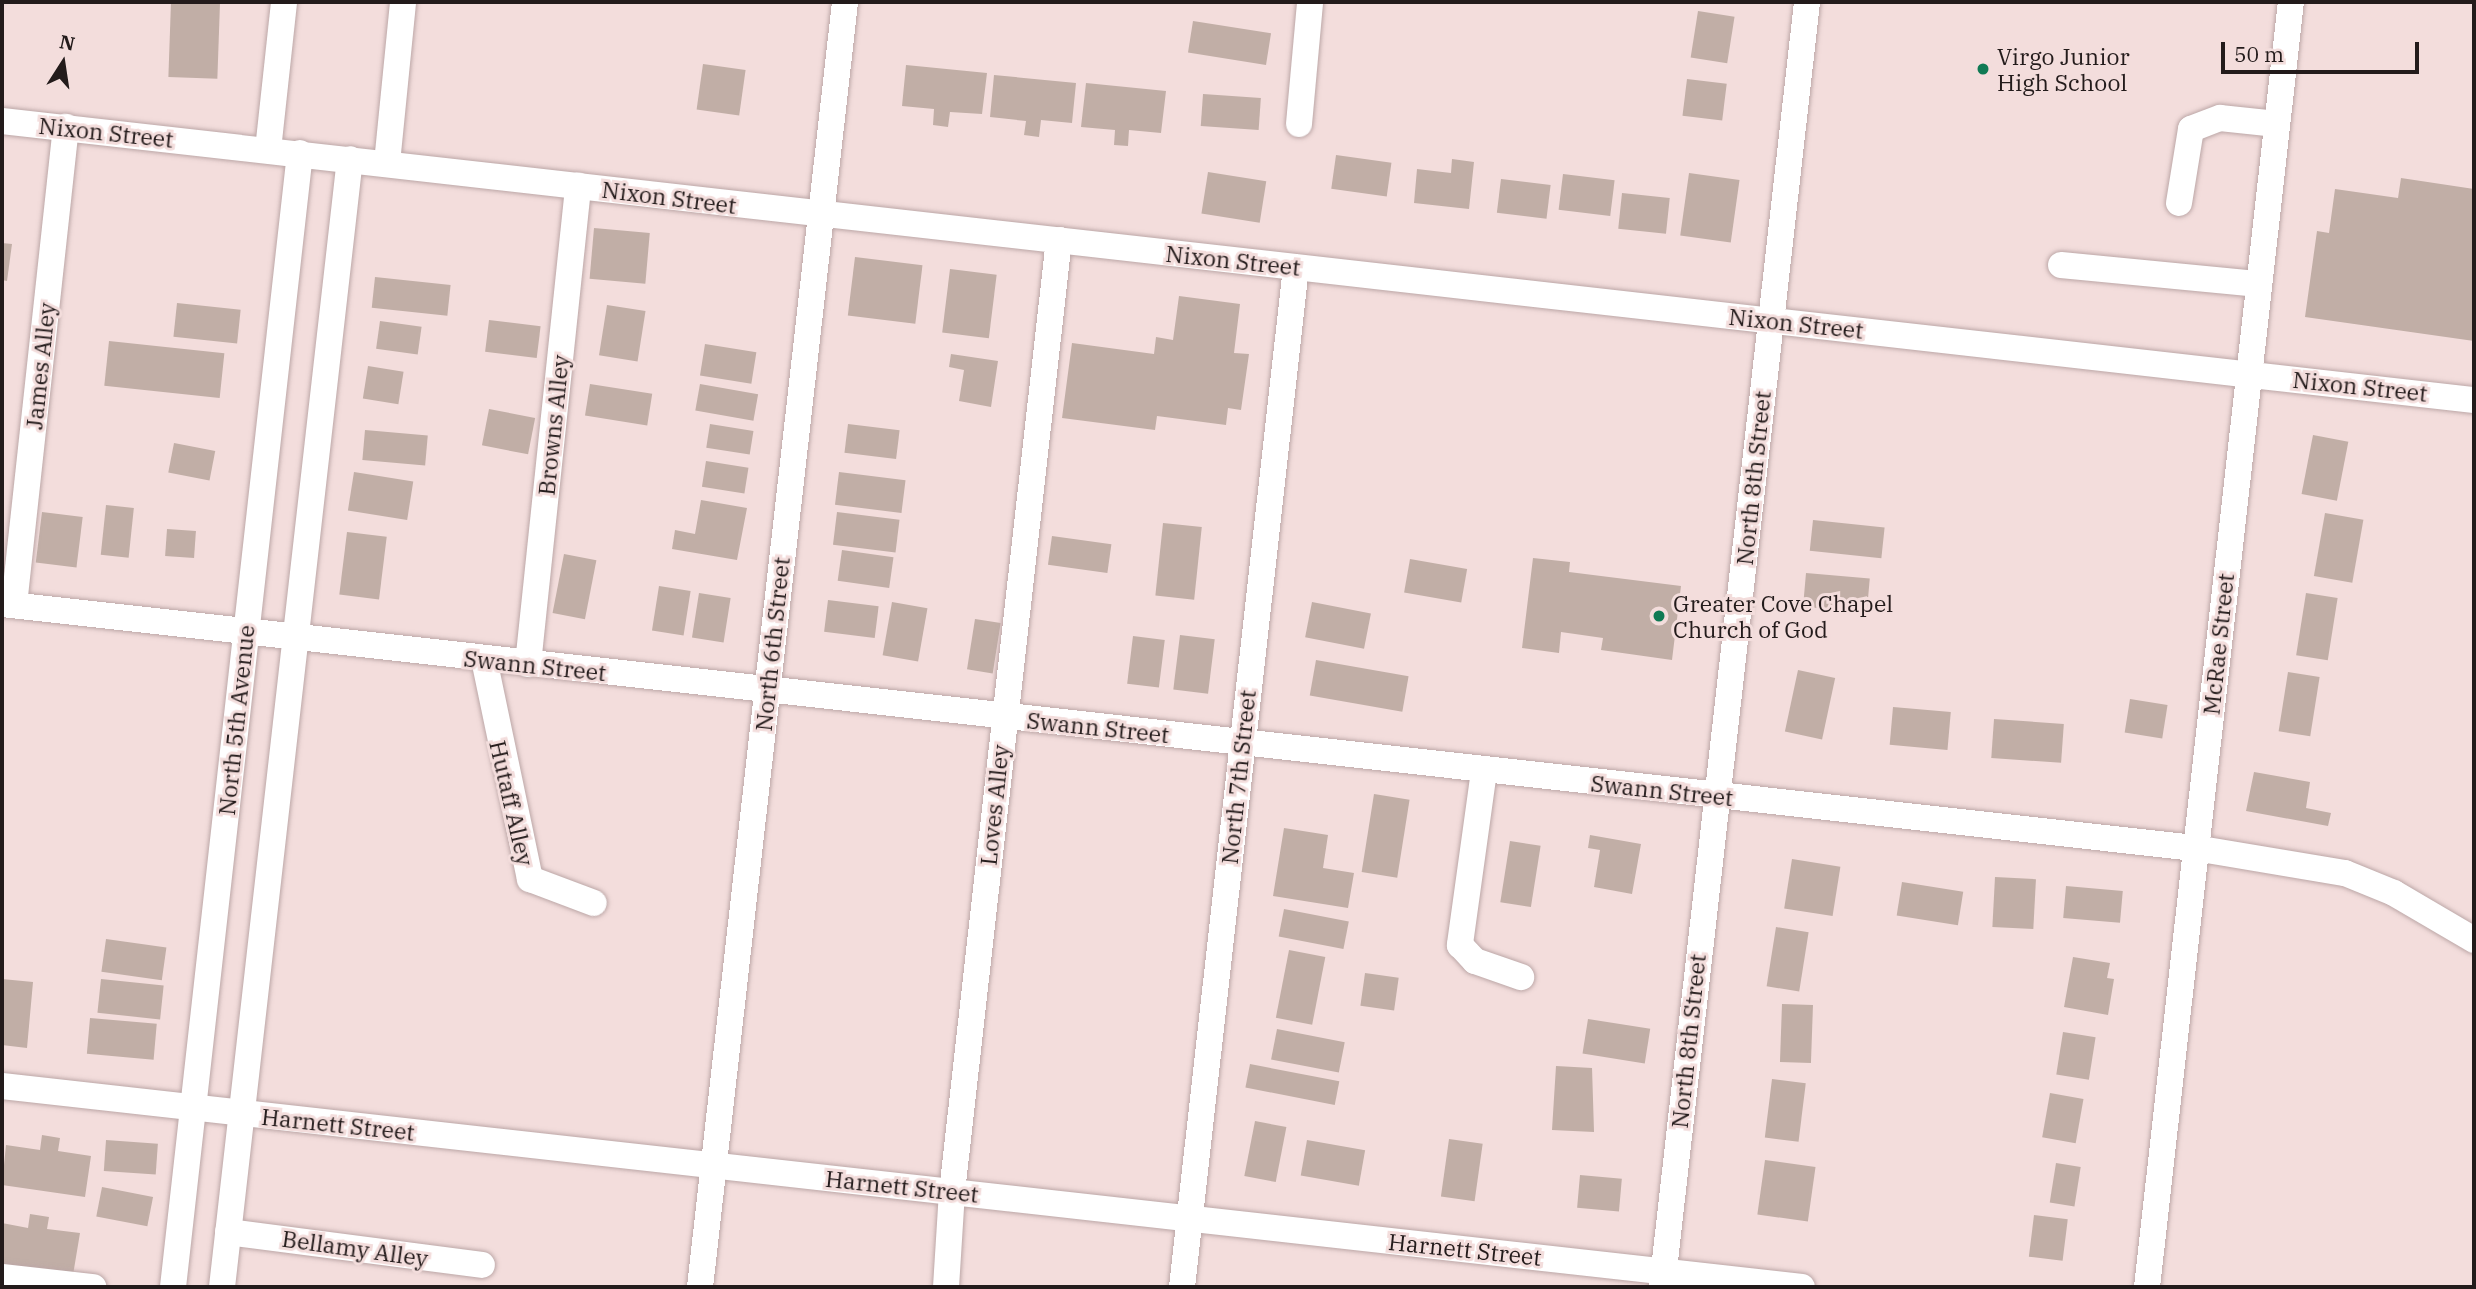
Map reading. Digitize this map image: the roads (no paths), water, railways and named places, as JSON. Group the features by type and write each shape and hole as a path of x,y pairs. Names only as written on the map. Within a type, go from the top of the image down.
{"street":[{"path":"268,150 284,2"},
{"path":"387,163 403,2"},
{"name":"North 6th Street","path":"700,1287 845,2"},
{"path":"1299,124 1310,2"},
{"name":"North 8th Street","path":"1663,1279 1807,2"},
{"name":"McRae Street","path":"2147,1287 2291,2"},
{"path":"2179,202 2192,129 2220,118 2277,124"},
{"name":"Nixon Street","path":"2,121 2469,399"},
{"name":"James Alley","path":"8,604 66,127"},
{"name":"North 5th Avenue","path":"173,1287 300,153"},
{"path":"222,1287 350,159"},
{"name":"Browns Alley","path":"528,664 578,186"},
{"name":"Loves Alley","path":"946,1287 952,1192 1059,240"},
{"path":"2061,265 2259,284"},
{"name":"North 7th Street","path":"1182,1287 1296,267"},
{"name":"Swann Street","path":"8,604 1484,771 2195,848 2345,873 2394,893 2474,940"},
{"name":"Hutaff Alley","path":"484,659 530,879 594,903"},
{"path":"1484,771 1461,945 1475,961 1521,977"},
{"name":"Harnett Street","path":"2,1086 1190,1218 1663,1279 1802,1287"},
{"name":"Bellamy Alley","path":"228,1232 482,1265"},
{"path":"2,1277 93,1287"}],"place":[{"name":"Virgo Junior High School","path":"1983,69"},
{"name":"Greater Cove Chapel Church of God","path":"1659,616"}]}
